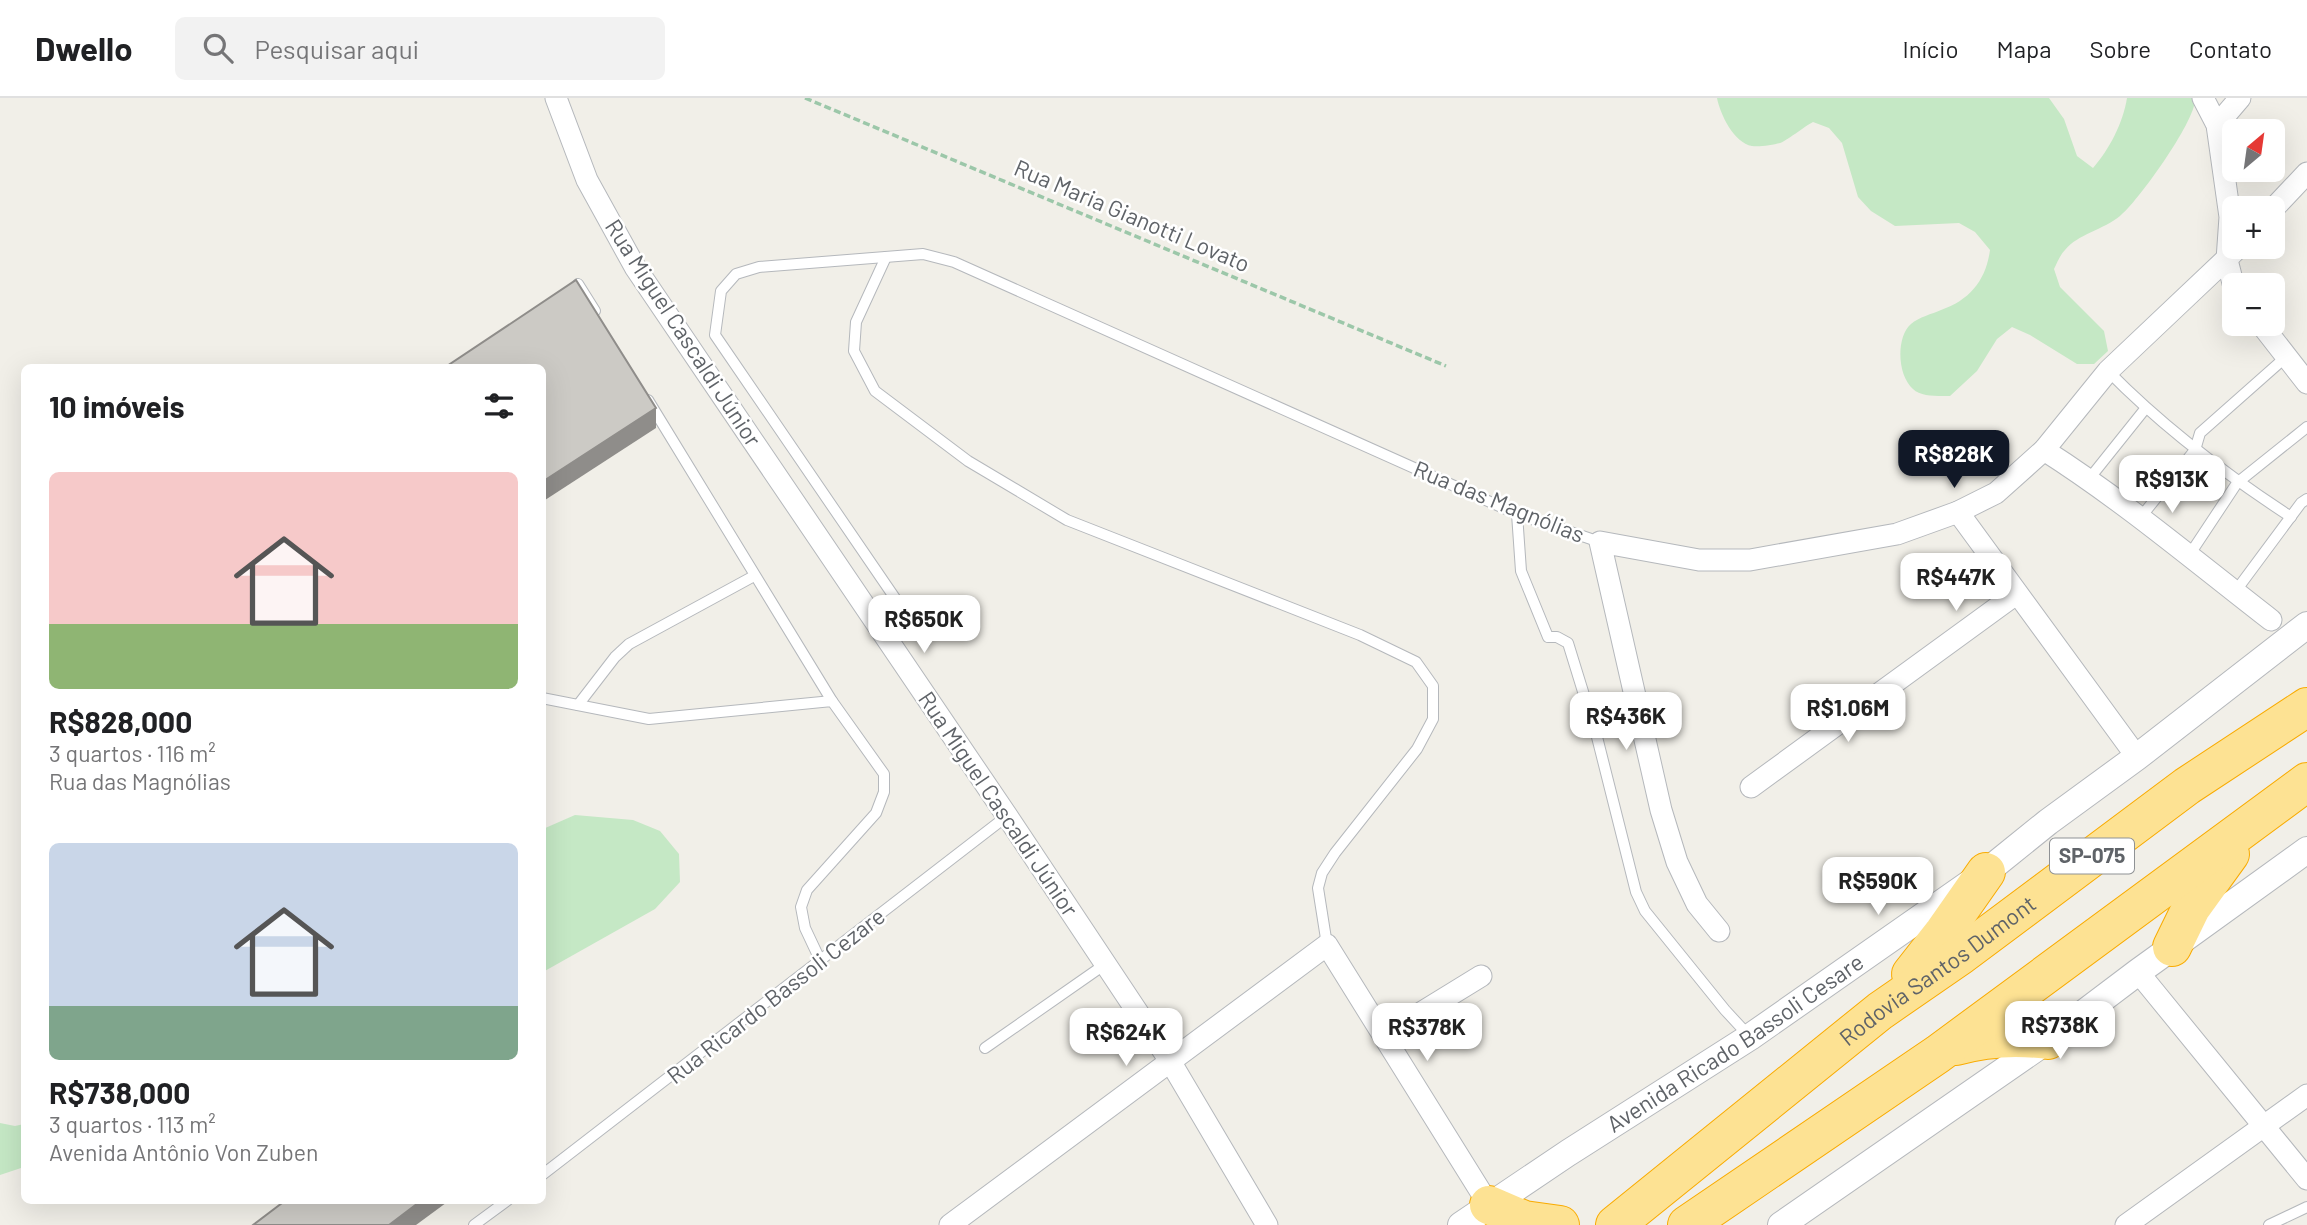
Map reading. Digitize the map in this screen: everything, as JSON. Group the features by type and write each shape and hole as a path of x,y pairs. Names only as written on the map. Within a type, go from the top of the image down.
{"highway":[{"name":"Rodovia Santos Dumont","path":"1615,1225 1881,1011 2187,786 2307,707"},
{"name":"SP-075","path":"1686,1225 1938,1054 2307,782"},
{"path":"2172,947 2191,908 2215,872 2277,805"},
{"path":"1881,1011 1944,932 1986,872"},
{"path":"1938,1054 1989,1038 2028,1037 2049,1040"},
{"path":"1475,1215 1560,1225"}],"street":[{"name":"Rua Miguel Cascaldi Júnior","path":"556,98 587,180 635,267 1170,1061 1267,1225"},
{"path":"2203,98 2217,125 2227,196"},
{"path":"2217,125 2240,98"},
{"path":"2285,196 2307,173"},
{"name":"Rua das Magnólias","path":"1600,542 1699,560 1751,560 1897,534 1958,512 1996,493 2044,450 2108,371 2227,259"},
{"path":"2271,336 2306,379"},
{"path":"2044,450 2089,479 2190,554 2271,620"},
{"path":"1958,512 2137,757"},
{"path":"1600,542 1661,810 1676,862 1697,904 1719,931"},
{"path":"1751,787 2017,594"},
{"name":"Avenida Ricado Bassoli Cesare","path":"1475,1215 1750,1037 1986,872 2307,625"},
{"path":"1781,1225 2049,1040 2307,850"},
{"path":"950,1225 1327,945 1385,1035 1475,1215"},
{"path":"2138,972 2307,1179"},
{"path":"1385,1035 1481,976"},
{"path":"2126,1225 2307,1095"}],"lane":[{"name":"Rua das Magnólias","path":"925,642 715,335 721,292 736,274 759,267 923,254 939,257 1517,514 1600,542"},
{"path":"886,257 856,322 854,351 876,391 968,461 1068,520 1360,635 1416,662 1433,686 1433,719 1417,749 1322,873 1318,888 1327,945"},
{"path":"579,284 600,319"},
{"path":"2140,517 2195,450 2200,433 2287,356"},
{"path":"2108,371 2145,409 2195,450 2237,482 2291,517"},
{"path":"642,389 832,701 884,774 884,792 876,813 807,890 801,907 804,928 821,962"},
{"path":"2089,479 2145,409"},
{"path":"2190,554 2237,482 2307,427"},
{"path":"2235,592 2307,499"},
{"path":"1517,514 1521,571 1548,637 1558,637 1569,643 1597,737 1636,892 1644,911 1750,1037"},
{"path":"578,705 615,657 629,644 754,576"},
{"path":"546,699 649,719 832,701"},
{"name":"Rua Ricardo Bassoli Cezare","path":"546,1172 1007,816"},
{"path":"985,1048 1104,965"},
{"path":"474,1225 503,1204"},
{"path":"2269,1225 2307,1207"}],"path":[{"name":"Rua Maria Gianotti Lovato","path":"805,98 1446,366"}],"green space":[{"path":"1717,98 2049,98 2064,119 2077,156 2093,168 2114,136 2127,98 2195,98 2187,123 2177,141 2139,195 2120,216 2070,245 2054,269 2060,287 2104,331 2108,351 2094,364 2077,364 2012,327 1997,339 1977,371 1950,396 1930,396 1913,389 1904,375 1900,356 1906,330 1914,322 1951,306 1968,295 1985,271 1990,250 1975,232 1959,223 1895,226 1871,211 1858,197 1842,143 1829,128 1813,122 1780,143 1752,146 1745,144 1734,134 1721,112"},
{"path":"575,815 633,820 660,831 679,854 680,882 655,909 546,970 546,828"},
{"path":"0,1123 21,1125 21,1168 0,1175"}],"building":[{"path":"576,280 656,408 546,479 546,364 450,364"},
{"path":"281,1204 417,1204 389,1225 253,1225"}]}
